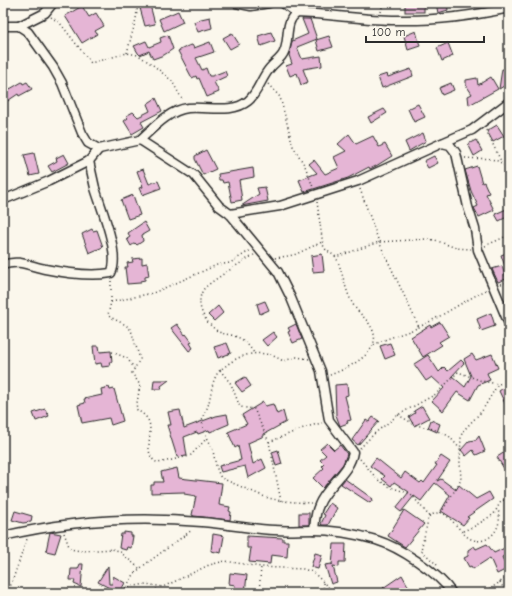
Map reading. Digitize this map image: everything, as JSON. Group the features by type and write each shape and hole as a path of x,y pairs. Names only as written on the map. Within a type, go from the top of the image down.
{"street":[{"path":"3,26 19,26 45,13 53,3"},
{"path":"236,3 251,6 269,3"},
{"path":"283,3 297,13 380,20 428,20 484,13 509,8"},
{"path":"3,200 42,184 90,161 99,149 140,140 161,120 177,111 187,108 232,108 242,106 249,100 269,69 284,52 289,23 292,16 297,13"},
{"path":"19,26 28,32 53,67 62,83 82,133 88,143 99,149"},
{"path":"230,214 280,206 358,181 472,130 509,102"},
{"path":"140,140 194,175 219,206 230,214 278,272 291,298 323,377 329,420 354,453 349,464 319,503 315,515 314,530"},
{"path":"442,143 450,145 456,154 468,207 475,229 478,250 509,324"},
{"path":"3,265 22,262 45,269 73,273 111,273 113,266 113,246 95,188 90,161"},
{"path":"3,536 30,530 77,523 144,520 201,522 274,530 314,530 346,534 377,540 396,549 430,572 452,593"}],"path":[{"path":"127,53 136,19 138,3"},
{"path":"45,13 60,22 91,63 127,53 143,58 172,81 187,108"},
{"path":"263,79 280,97 293,146 305,166 315,195 322,242 326,250 336,257 353,305 368,322 374,332 373,346"},
{"path":"482,123 501,162"},
{"path":"456,154 464,158 493,158 501,162 509,169"},
{"path":"358,181 380,242 419,327"},
{"path":"336,257 380,242 436,240 456,248 478,250 509,235"},
{"path":"267,259 294,255 322,242"},
{"path":"111,302 154,292 217,265 230,263 258,249"},
{"path":"254,353 246,341 223,334 205,320 202,312 201,297 206,287 258,249"},
{"path":"111,273 111,302 108,315 129,328 139,354 140,359 134,368 133,377 140,385 136,409 143,413 148,421 151,435 149,444 150,454 154,461 158,463 190,456 206,439"},
{"path":"323,377 343,370 356,362 373,346 385,339 398,336 419,327 494,286 509,282"},
{"path":"112,352 127,358 134,368"},
{"path":"316,360 297,357 283,361 278,358 254,353 243,354 220,370 214,380 208,407 203,416 203,428 221,478 265,497 281,501 319,503"},
{"path":"220,370 231,384 240,407 254,409 269,442 281,501"},
{"path":"429,516 411,494 390,487 378,480 354,453 375,433 398,416 436,394 458,372 482,381 498,384 509,382"},
{"path":"441,513 461,480 461,436 463,431 482,411 498,384"},
{"path":"398,416 416,425 433,428 452,437 462,450"},
{"path":"269,442 329,420"},
{"path":"463,530 484,522 498,510 500,503 509,496"},
{"path":"429,516 435,513 441,513 463,530 470,539 480,540 491,537 494,534 499,523 500,515 498,510"},
{"path":"429,516 422,550 440,570"},
{"path":"122,593 140,569 153,557 180,540 201,522"},
{"path":"8,593 30,530"},
{"path":"64,533 70,548 81,551 112,549 119,551 140,569"},
{"path":"125,588 146,584 158,587 166,586 209,565 225,561 261,567 303,569 313,572 334,593"},
{"path":"259,593 261,567"},
{"path":"484,593 509,576"},
{"path":"500,582 506,593"},
{"path":"323,583 324,593"},
{"path":"154,593 158,587"},
{"path":"3,588 10,589"}],"building":[{"path":"405,3 424,3 424,12 405,12"},
{"path":"436,3 447,3 448,10 438,13"},
{"path":"150,5 155,24 145,26 140,8"},
{"path":"82,6 89,17 96,13 104,26 95,31 97,34 82,43 65,16"},
{"path":"178,11 183,22 164,31 159,19"},
{"path":"210,17 212,28 198,32 194,22"},
{"path":"302,19 310,19 317,39 297,47 302,59 321,56 322,66 303,69 308,82 301,85 297,73 290,76 286,66 292,64 289,55 292,41 308,34"},
{"path":"416,31 420,46 408,50 404,36"},
{"path":"271,32 275,41 261,46 258,36"},
{"path":"232,33 239,44 230,49 223,38"},
{"path":"168,35 173,49 164,55 153,59 149,51 140,55 134,46 146,41 149,47 161,42 160,38"},
{"path":"329,36 333,47 319,51 316,40"},
{"path":"210,42 214,52 196,58 202,70 206,68 209,76 225,71 227,76 214,82 219,92 207,97 199,78 197,79 196,76 192,78 178,51 188,46 192,45 194,48"},
{"path":"448,43 453,56 442,61 437,48"},
{"path":"411,69 413,76 382,88 378,77 387,74 388,77"},
{"path":"502,69 509,70 509,83 499,89"},
{"path":"491,77 498,89 469,105 468,96 472,94 466,85 466,80 477,78 478,85"},
{"path":"22,82 23,84 27,82 32,89 19,96 18,94 3,104 3,93"},
{"path":"451,83 454,90 442,95 439,88"},
{"path":"156,98 162,111 141,122 144,127 132,134 124,121 128,118 126,116 133,112 138,117 150,111 147,104"},
{"path":"418,104 425,117 414,122 408,109"},
{"path":"384,109 387,113 371,123 368,117"},
{"path":"497,125 504,136 493,142 487,131"},
{"path":"423,133 426,141 409,151 405,142"},
{"path":"349,134 356,144 373,136 379,147 385,144 392,156 370,169 369,167 348,178 304,192 299,180 317,173 309,164 314,160 325,174 339,168 334,157 346,151 338,144"},
{"path":"476,140 482,151 474,156 468,144"},
{"path":"206,150 216,169 203,175 195,156"},
{"path":"34,153 39,174 30,176 24,155"},
{"path":"64,154 69,163 52,172 48,166 57,161 56,158"},
{"path":"434,156 438,163 428,168 424,161"},
{"path":"477,166 482,183 484,182 489,193 486,194 494,210 479,217 474,208 478,206 471,191 465,170"},
{"path":"253,168 254,177 239,180 242,200 232,202 228,182 223,183 222,180 219,180 218,174"},
{"path":"143,169 149,184 158,181 161,188 142,195 139,188 143,187 137,171"},
{"path":"265,187 268,201 241,206 259,194 257,188"},
{"path":"133,195 140,215 128,219 121,200"},
{"path":"509,208 509,216 499,221 495,214"},
{"path":"144,222 149,231 142,235 143,241 137,245 135,243 131,246 127,239 130,237 128,233"},
{"path":"92,229 93,231 97,230 103,247 89,253 82,234"},
{"path":"509,252 509,275 508,275 501,255"},
{"path":"322,254 324,271 313,272 311,256"},
{"path":"142,258 142,264 147,263 149,276 145,277 145,280 140,281 140,283 127,284 125,267 128,267 127,263 133,262 132,259"},
{"path":"502,266 506,279 498,282 492,269"},
{"path":"265,301 269,310 260,314 257,304"},
{"path":"218,306 223,313 214,321 208,315"},
{"path":"491,313 495,326 481,331 477,319"},
{"path":"440,322 449,336 439,342 442,345 423,357 411,337 430,325 431,327"},
{"path":"177,324 192,342 190,343 193,348 189,351 171,328"},
{"path":"296,324 302,339 293,343 288,332 290,331 288,328"},
{"path":"273,332 277,337 267,346 262,340"},
{"path":"227,343 231,353 218,358 214,347"},
{"path":"390,343 395,355 385,359 380,346"},
{"path":"93,346 99,346 100,352 111,351 112,362 109,362 110,366 102,367 101,363 95,364"},
{"path":"472,354 476,360 492,354 498,368 487,373 490,380 478,385 470,400 457,392 443,411 432,401 444,388 432,377 426,381 414,364 428,355 439,372 444,367 448,371 461,360 464,363 452,376 465,387 471,376 464,359"},
{"path":"245,377 251,386 242,392 235,383"},
{"path":"154,380 169,380 161,386 162,389 153,389"},
{"path":"347,384 348,395 345,396 351,420 340,426 336,415 335,385"},
{"path":"509,384 509,412 499,391"},
{"path":"109,387 110,390 114,389 123,421 111,425 109,418 82,423 78,405 85,403 84,399 102,395 101,389"},
{"path":"263,402 265,406 273,404 277,414 283,411 286,422 264,434 264,436 248,443 253,464 262,459 266,468 248,478 245,466 221,472 219,466 241,460 238,446 235,448 228,432 247,424 242,415"},
{"path":"422,406 429,418 414,426 409,417 415,413 414,411"},
{"path":"45,409 49,416 36,421 33,413"},
{"path":"180,410 184,428 216,416 227,414 229,424 210,432 209,430 198,434 197,432 184,437 187,456 177,457 167,425 171,425 168,412"},
{"path":"373,417 379,421 358,445 352,440 366,420 369,422"},
{"path":"431,420 440,424 437,432 428,428"},
{"path":"479,436 485,451 476,455 473,450 466,456 461,450 469,441 476,440"},
{"path":"327,443 334,450 340,445 347,454 343,464 323,488 313,478 324,468 322,466 324,464 320,460 326,455 320,449"},
{"path":"278,450 282,464 276,466 272,452"},
{"path":"505,452 509,459 509,477 497,457"},
{"path":"441,456 450,462 437,481 441,479 456,490 459,485 476,499 489,492 493,499 467,517 469,518 463,525 441,511 450,495 435,483 421,501 414,496 401,512 396,508 409,492 394,482 391,486 382,479 385,476 370,466 376,458 401,478 405,472 420,483 422,481 424,483 437,465 435,464"},
{"path":"177,468 179,478 222,483 219,505 230,507 230,520 192,515 196,496 184,494 184,492 151,493 151,485 154,485 154,482 163,482 161,472"},
{"path":"345,479 373,499 370,503 341,484"},
{"path":"330,503 337,508 328,525 322,525 321,524 325,515 323,514"},
{"path":"404,510 424,524 405,547 388,536"},
{"path":"15,511 32,516 31,522 23,523 12,520"},
{"path":"299,513 309,513 309,525 299,525"},
{"path":"50,532 61,534 55,553 46,551"},
{"path":"124,532 131,533 131,536 133,536 131,548 127,547 126,550 119,548 121,534 124,534"},
{"path":"213,534 224,536 221,553 211,551"},
{"path":"247,536 283,538 283,541 288,541 287,557 271,555 270,564 249,562 251,548 247,548"},
{"path":"334,544 346,544 345,562 339,562 339,567 333,566 337,582 331,584 325,565 332,565"},
{"path":"487,544 494,553 509,546 509,554 502,557 507,569 497,574 490,558 473,569 471,566 469,567 464,558 468,556 468,550 474,546 476,549"},
{"path":"315,553 322,555 318,569 311,567"},
{"path":"80,564 83,564 81,587 74,584 75,580 70,580 71,569 78,569"},
{"path":"108,566 109,584 112,584 113,576 125,583 119,593 98,582"},
{"path":"230,573 247,575 245,593 234,593 235,585 229,584"},
{"path":"402,575 412,593 388,593 383,588"}]}
